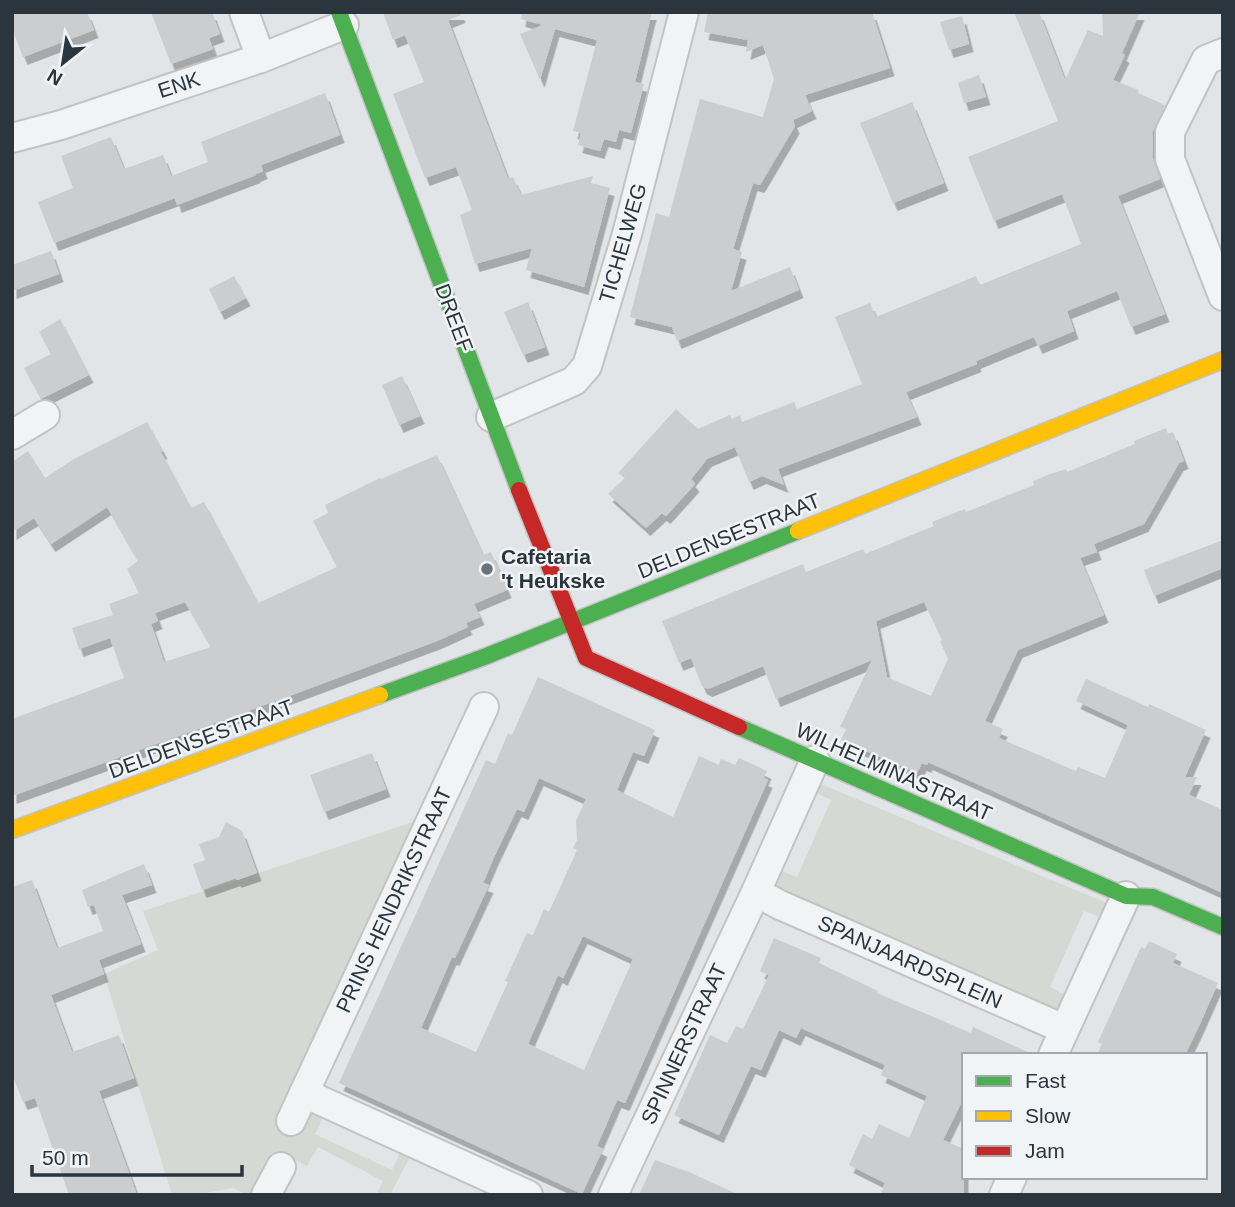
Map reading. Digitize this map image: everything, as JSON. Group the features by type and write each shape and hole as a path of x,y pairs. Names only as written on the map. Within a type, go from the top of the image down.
{"street":[{"path":"244,12 261,58"},
{"name":"TICHELWEG","path":"491,417 574,381 587,366 627,234 684,12"},
{"name":"ENK","path":"12,138 61,125 261,58 341,19"},
{"name":"DREEF","path":"341,19 491,417 572,622"},
{"path":"1223,53 1206,60 1170,132 1170,159 1223,296"},
{"name":"DELDENSESTRAAT","path":"12,830 484,657 1223,360"},
{"path":"12,435 45,415"},
{"name":"WILHELMINASTRAAT","path":"572,622 586,658 1126,896 1153,897 1223,927"},
{"name":"PRINS HENDRIKSTRAAT","path":"291,1121 484,707"},
{"path":"756,892 815,761"},
{"name":"SPANJAARDSPLEIN","path":"756,892 1059,1042 1126,896"},
{"name":"SPINNERSTRAAT","path":"613,1195 756,892"},
{"path":"304,1093 528,1195"},
{"path":"266,1195 281,1167"},
{"path":"1004,1195 1011,1179"}],"shaded area":[{"path":"816,782 1107,903 1105,919 1084,911 1050,987 1070,997 1058,1012 774,889 773,878 777,869 797,877 831,800 811,791"},
{"path":"416,821 308,1110 325,1114 315,1134 392,1170 401,1151 409,1154 390,1195 376,1195 383,1181 318,1147 307,1166 277,1151 254,1195 246,1195 233,1188 194,1195 172,1195 104,974 158,950 143,911"}],"building":[{"path":"12,12 87,12 94,30 23,57 12,29"},
{"path":"151,12 212,12 220,34 209,38 213,49 171,64"},
{"path":"383,12 460,12 461,15 448,20 508,179 513,177 521,195 593,176 591,183 610,188 584,287 526,270 532,248 475,264 460,215 472,210 456,167 425,178 393,94 424,82 405,35 393,40"},
{"path":"522,12 652,12 635,82 644,84 631,133 619,130 616,142 604,139 600,151 578,145 581,133 573,131 597,40 555,29 540,80 520,34 543,25 521,19"},
{"path":"708,12 872,12 890,68 805,95 812,111 793,120 795,126 760,185 753,183 733,249 742,252 731,291 790,267 799,290 677,341 672,327 630,317 656,213 669,217 700,99 763,117 774,79 763,45 746,52 748,40 704,32"},
{"path":"1014,12 1039,12 1065,80 1088,30 1103,36 1102,12 1140,12 1113,80 1139,90 1138,93 1165,105 1152,133 1153,159 1160,179 1118,196 1165,314 1131,327 1117,291 1067,311 1074,331 1038,346 1034,337 976,361 977,364 906,392 917,417 778,469 784,485 762,476 749,482 735,447 707,459 691,479 695,484 666,516 662,513 646,528 608,494 625,478 618,473 676,409 698,429 730,415 732,419 740,415 742,422 794,402 797,409 862,384 835,317 870,303 876,317 976,276 980,285 1081,244 1062,194 994,221 968,157 1058,121"},
{"path":"962,16 969,44 949,50 940,22"},
{"path":"979,75 986,97 964,103 958,83"},
{"path":"325,93 340,135 261,165 263,171 256,175 177,205 175,198 54,243 38,202 73,188 61,156 111,137 124,169 163,155 171,176 208,162 201,142"},
{"path":"912,102 944,183 893,203 860,123"},
{"path":"51,251 59,274 12,291 12,265"},
{"path":"234,276 246,298 220,312 209,289"},
{"path":"528,302 545,347 523,355 504,312"},
{"path":"60,319 89,375 41,399 24,368 51,354 39,332"},
{"path":"402,376 420,416 399,425 382,385"},
{"path":"147,422 191,508 204,502 258,603 337,567 313,521 328,513 325,505 380,478 437,455 483,555 491,552 507,590 474,604 480,617 466,623 468,627 437,641 12,796 12,719 124,678 110,638 79,649 72,628 113,615 109,604 139,593 127,569 138,561 107,507 51,544 34,518 12,532 12,462 28,451 45,478 74,459","holes":["185,602 211,647 164,662 151,624 158,621 155,613"]},
{"path":"1166,428 1168,434 1173,432 1184,461 1179,463 1144,524 1094,544 1097,552 1080,558 1104,615 1018,650 985,721 1003,729 999,738 1076,771 1078,767 1105,778 1128,725 1076,701 1086,679 1206,730 1185,777 1197,777 1189,795 1223,810 1223,893 928,762 927,765 922,763 917,773 841,740 846,729 840,727 872,660 776,699 763,666 708,689 702,686 691,658 679,663 662,621 803,564 806,572 863,549 865,554 934,526 932,522 965,509 966,512 1034,485 1033,481 1050,474 1066,469 1067,472 1135,444 1134,441","holes":["924,602 942,640 940,641 948,659 931,696 887,677 876,621"]},
{"path":"1223,540 1223,568 1154,596 1144,570"},
{"path":"538,677 655,730 644,756 633,752 617,790 673,817 699,756 719,765 721,759 735,765 739,758 767,771 764,778 768,780 625,1103 617,1100 597,1146 603,1149 582,1194 339,1083 486,760 495,764 508,733 512,735","holes":["539,778 586,799 576,821 577,840 573,848 577,850 549,912 544,909 533,935 527,933 476,1052 421,1028 452,957 455,958 489,885 483,883 494,857 517,809 524,812","583,936 633,959 584,1070 528,1044 558,975 563,978"]},
{"path":"372,753 386,789 324,812 310,775"},
{"path":"226,822 242,831 257,873 202,890 193,864 205,860 199,844 219,837"},
{"path":"144,864 152,885 122,895 141,944 99,960 104,974 51,995 72,1052 119,1035 134,1078 99,1091 137,1195 69,1195 35,1098 23,1102 12,1074 12,887 32,880 57,948 103,931 94,905 88,907 82,890"},
{"path":"774,938 821,958 819,963 878,991 877,993 971,1033 973,1027 1030,1053 962,1053 962,1101 943,1140 962,1148 964,1195 880,1195 885,1183 849,1165 863,1134 872,1139 879,1124 909,1138 927,1096 881,1075 885,1065 801,1028 796,1038 779,1030 761,1070 751,1066 719,1135 674,1115 710,1035 727,1043 736,1026 743,1029 769,975 760,971"},
{"path":"1149,941 1177,954 1173,963 1218,983 1199,1026 1186,1053 1098,1053 1102,1044 1098,1042 1141,947 1145,949"},
{"path":"655,1160 689,1172 739,1195 639,1195"}],"traffic: fast":[{"path":"339,12 519,490"},
{"path":"380,695 484,657 798,531"},
{"path":"739,727 1126,896 1153,897 1223,927"}],"traffic: slow":[{"path":"798,531 1223,360"},
{"path":"12,830 380,695"}],"traffic: jam":[{"path":"519,490 586,658 739,727"}],"place":[{"name":"Cafetaria 't Heukske","path":"487,569"}]}
